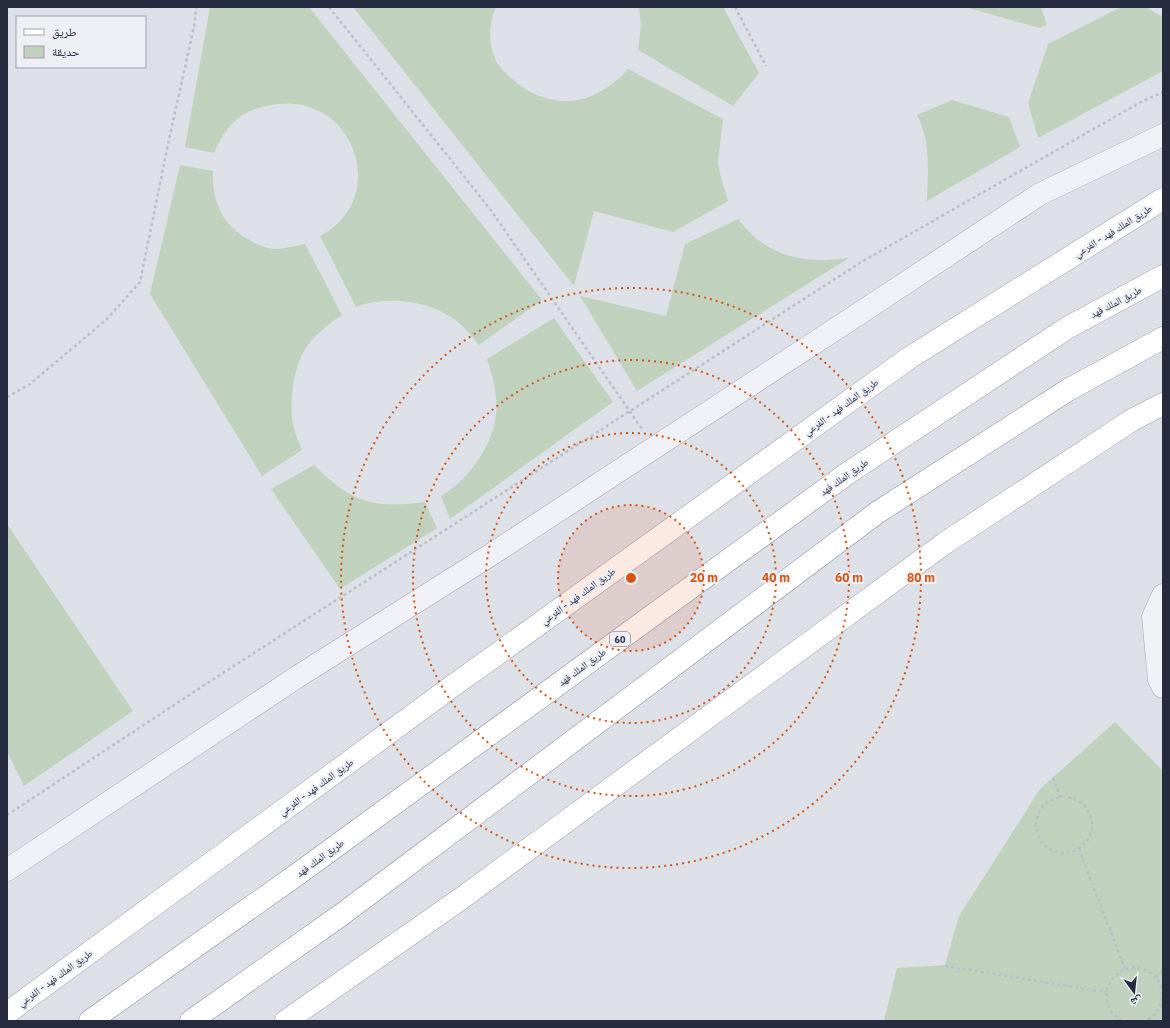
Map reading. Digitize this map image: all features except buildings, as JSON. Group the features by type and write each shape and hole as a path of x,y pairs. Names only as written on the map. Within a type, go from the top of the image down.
{"main road":[{"name":"طريق الملك فهد - الفرعي","path":"7,1013 450,688 909,358 1163,199"},
{"name":"طريق الملك فهد","path":"90,1021 295,876 848,473 1067,328 1163,276"},
{"path":"191,1021 341,915 878,512 1068,390 1163,338"},
{"path":"286,1021 462,898 945,543 1132,420 1163,404"}],"street":[{"path":"7,870 298,677 492,554 1040,194 1163,135"},
{"path":"1163,595 1153,617 1159,680 1163,687"}],"path":[{"path":"7,397 30,384 101,324 140,282 195,22 196,7"},
{"path":"329,7 490,209 630,411"},
{"path":"735,7 766,66"},
{"path":"7,815 216,678 863,261 1139,103 1163,92"},
{"path":"1053,778 1060,798"},
{"path":"1055,798 1060,798 1075,799 1083,804 1089,812 1092,822 1091,832 1087,841 1080,849 1062,854 1052,851 1044,846 1038,838 1036,829 1036,819 1040,810 1046,803 1055,798"},
{"path":"1080,849 1124,969"},
{"path":"945,966 1106,992"},
{"path":"1121,1021 1109,1008 1106,999 1106,992 1110,980 1117,973 1124,969 1136,967 1146,970 1156,978 1160,983 1162,992 1161,1007 1151,1018 1145,1021"},
{"path":"1156,978 1163,971"}],"green space":[{"path":"210,7 309,7 542,300 479,345 466,330 451,317 440,311 417,303 392,301 356,307 320,236 342,219 354,198 358,174 354,151 342,130 324,114 300,105 271,105 251,111 236,120 224,134 214,153 185,147"},
{"path":"353,7 496,7 492,19 490,39 497,63 508,75 524,88 543,97 554,100 575,100 592,96 609,86 628,69 723,119 718,163 728,201 673,232 594,211 574,286"},
{"path":"638,7 723,7 759,73 733,106 638,50 641,23"},
{"path":"965,7 1041,7 1047,25 1039,28"},
{"path":"1121,7 1146,7 1163,17 1163,71 1038,138 1028,103 1048,44"},
{"path":"952,100 1009,117 1020,147 927,201 927,146 917,115"},
{"path":"180,165 213,171 214,192 220,211 231,226 248,239 260,246 274,249 305,244 342,315 312,340 304,351 295,374 292,393 292,418 293,426 302,450 262,476 150,294"},
{"path":"738,219 757,239 770,248 781,253 814,260 849,258 637,391 580,296 666,316 685,244"},
{"path":"554,318 613,402 450,519 441,496 461,481 478,461 490,438 494,426 496,414 496,393 487,359"},
{"path":"314,465 327,478 351,495 364,500 390,504 425,502 437,528 340,589 271,489"},
{"path":"7,524 133,711 24,786 7,752"},
{"path":"1115,722 1163,771 1163,1021 884,1021 897,968 945,965 959,916 1040,789"}]}
